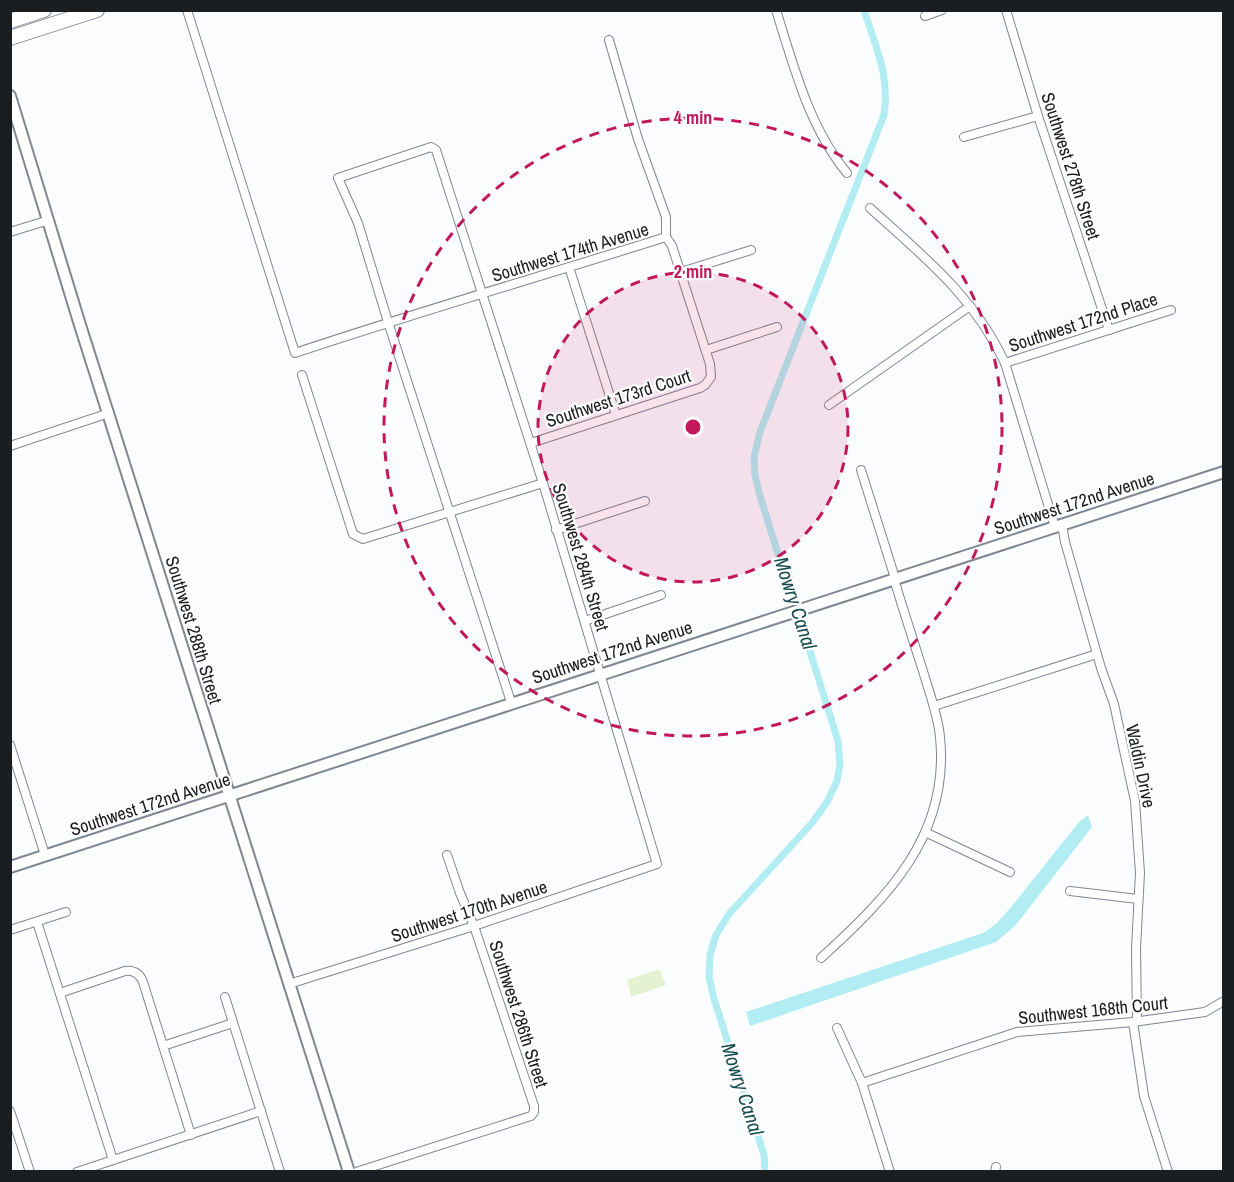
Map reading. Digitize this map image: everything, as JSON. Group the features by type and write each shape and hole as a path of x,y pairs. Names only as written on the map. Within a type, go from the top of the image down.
{"highway":[{"path":"10,21 44,10"},
{"path":"10,38 97,10"}],"street":[{"name":"Southwest 174th Avenue","path":"187,10 295,353 424,310 482,295 666,237"},
{"path":"776,10 805,98 834,158 847,173"},
{"path":"925,15 942,10"},
{"name":"Southwest 278th Street","path":"1006,10 1038,116 1109,330"},
{"path":"609,40 648,169 666,217 666,237 672,246 706,350 777,327"},
{"name":"Southwest 288th Street","path":"10,96 228,795 349,1172"},
{"path":"964,136 1038,116"},
{"name":"Southwest 284th Street","path":"388,322 358,223 338,178 431,147 436,150 531,443 657,864"},
{"name":"Waldin Drive","path":"870,208 945,275 995,342 1005,363 1114,705 1135,801 1140,873 1135,1022 1144,1096 1168,1172"},
{"path":"10,232 49,220"},
{"path":"681,272 751,250"},
{"path":"569,267 616,415"},
{"path":"829,405 970,306"},
{"name":"Southwest 172nd Place","path":"1005,363 1171,310"},
{"path":"388,322 511,702"},
{"name":"Southwest 173rd Court","path":"531,443 700,388 711,377 706,350"},
{"path":"302,375 353,534 363,539 543,483"},
{"path":"10,446 109,414"},
{"path":"821,958 846,935 900,877 927,833 937,800 941,772 940,737 934,706 861,470"},
{"name":"Southwest 172nd Avenue","path":"10,867 511,702 1224,472"},
{"path":"556,530 645,501"},
{"path":"585,621 661,595"},
{"path":"934,706 1097,654"},
{"path":"10,746 45,855"},
{"path":"927,833 1010,872"},
{"name":"Southwest 286th Street","path":"356,1172 531,1116 534,1112 534,1106 474,926 447,855"},
{"name":"Southwest 170th Avenue","path":"289,984 474,926 657,864"},
{"path":"1070,891 1138,899"},
{"path":"10,930 66,912"},
{"path":"37,922 113,1160"},
{"path":"60,993 124,971 136,973 143,982 191,1135"},
{"path":"225,997 280,1172"},
{"name":"Southwest 168th Court","path":"862,1083 1017,1032 1135,1022 1205,1012 1224,1001"},
{"path":"163,1046 233,1023"},
{"path":"837,1028 862,1083 890,1172"},
{"path":"10,1111 30,1172"},
{"path":"77,1172 261,1112"}],"green space":[{"path":"659,969 666,985 631,997 627,980"}],"water":[{"path":"1088,815 1092,827 1015,926 996,942 750,1026 746,1012 983,933 996,924 1079,822"}],"waterway":[{"name":"Mowry Canal","path":"765,1172 764,1155 714,999 709,977 710,955 716,935 729,914 812,823 827,802 837,781 840,764 838,741 808,645 801,614 789,589 760,496 754,457 760,432 884,115 883,74 864,10"}]}
